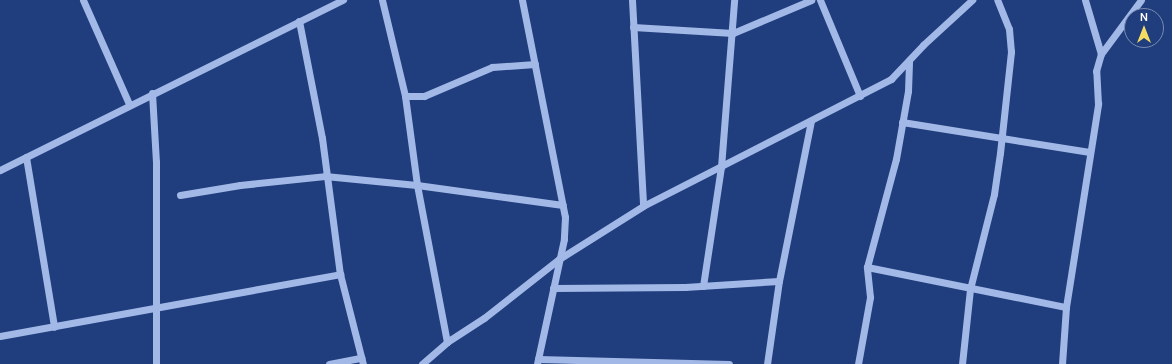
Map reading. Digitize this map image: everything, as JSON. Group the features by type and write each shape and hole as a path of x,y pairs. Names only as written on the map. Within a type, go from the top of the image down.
{"street":[{"path":"83,0 129,104"},
{"path":"0,170 129,104 343,0"},
{"path":"382,0 405,96 417,185 447,342"},
{"path":"522,0 563,205 564,238 538,362 729,364"},
{"path":"632,0 643,206"},
{"path":"703,286 721,167 733,33 734,0"},
{"path":"633,27 733,33 811,0"},
{"path":"820,0 860,96"},
{"path":"422,364 447,342 484,318 559,259 643,206 860,96 891,78 923,45 972,0"},
{"path":"962,364 970,288 994,194 1002,138 1011,52 1009,29 997,0"},
{"path":"1085,0 1101,54"},
{"path":"1062,364 1066,307 1098,104 1096,71 1101,54 1141,0"},
{"path":"299,21 322,138 325,176 340,274 362,361 329,364"},
{"path":"858,364 870,297 867,267 896,159 908,91 909,61"},
{"path":"405,96 424,96 492,67 535,64"},
{"path":"152,93 157,309 156,364"},
{"path":"767,364 779,281 811,121"},
{"path":"902,122 1090,152"},
{"path":"26,157 54,327"},
{"path":"180,195 240,184 325,176 417,185 563,205"},
{"path":"867,267 1066,307"},
{"path":"0,336 157,309 340,274"},
{"path":"553,288 703,286 779,281"}]}
